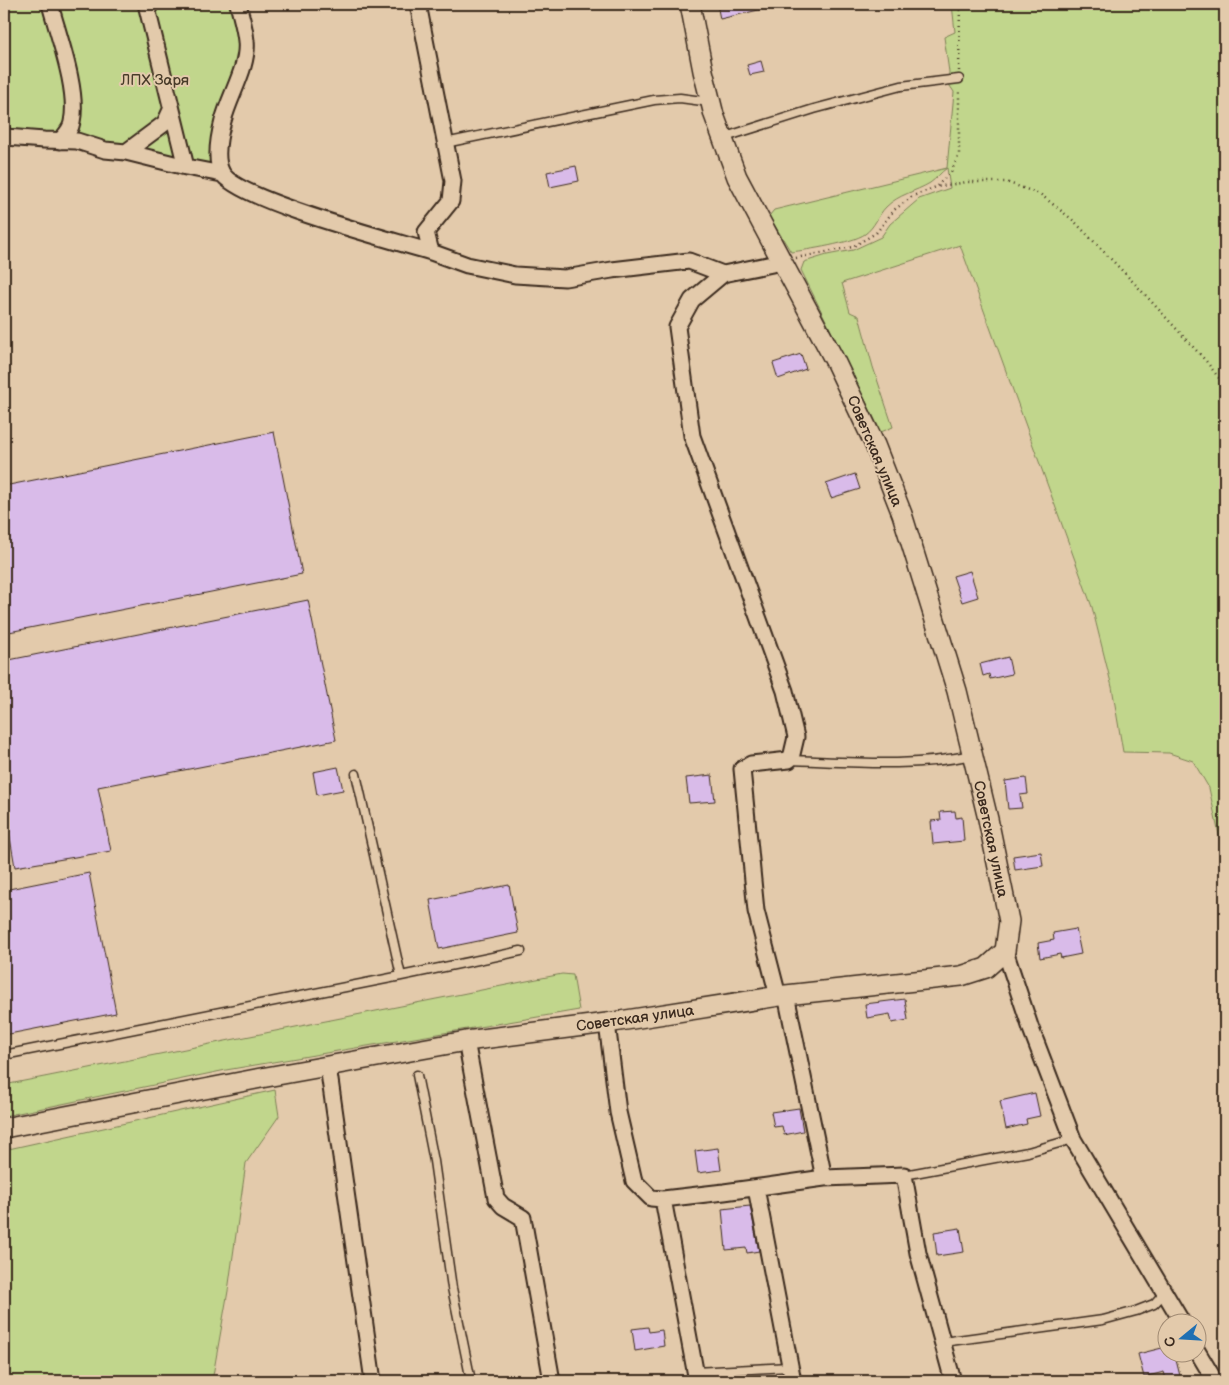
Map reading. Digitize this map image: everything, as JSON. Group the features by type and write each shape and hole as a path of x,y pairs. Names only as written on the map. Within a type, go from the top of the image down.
{"street":[{"path":"50,4 74,101 70,130 60,141"},
{"path":"146,4 186,167"},
{"path":"222,174 217,155 223,121 244,63 246,42 238,4"},
{"path":"418,4 453,181 451,201 426,232 431,252"},
{"name":"Советская улица","path":"4,1128 466,1041 607,1023 782,996 962,976 986,968 1005,951 1009,921 990,828 956,691 898,505 875,445 835,361 737,177 710,102 690,4"},
{"path":"126,152 166,123 171,110"},
{"path":"4,134 6,137 77,141 105,150 126,152 222,174 244,190 318,218 467,264 515,275 566,278 612,270 689,261 723,274"},
{"path":"782,262 723,274 692,300 677,326 692,436 785,692 796,737 789,760 751,764 742,769 756,911 782,996 824,1178"},
{"path":"1005,951 1031,1029 1073,1139 1176,1312"},
{"path":"607,1023 618,1112 634,1181 651,1198 663,1199 824,1178 904,1175 918,1253 953,1381"},
{"path":"466,1041 496,1198 503,1206 523,1218 552,1381"},
{"path":"328,1066 372,1381"},
{"path":"756,1188 791,1374"},
{"path":"663,1199 696,1377"},
{"path":"1204,1362 1215,1381"}],"lane":[{"path":"722,138 814,109 901,86 959,79"},
{"path":"445,143 654,100 680,98 710,102"},
{"path":"789,760 896,764 950,760 972,755"},
{"path":"356,774 401,976"},
{"path":"4,1055 521,951"},
{"path":"417,1075 434,1161 452,1288 471,1381"},
{"path":"904,1175 1028,1152 1073,1139"},
{"path":"943,1342 1103,1320 1154,1304 1165,1292"},
{"path":"696,1377 791,1374"}],"path":[{"path":"936,187 951,172 959,155 960,4"},
{"path":"782,262 852,247 876,232 894,210 913,196 936,187 967,182 1006,182 1040,194 1074,221 1206,361 1225,386"}],"green space":[{"name":"ЛПХ Заря","path":"4,4 238,4 247,42 218,173 4,134"},
{"path":"952,4 1225,4 1225,855 1209,788 1193,761 1169,753 1123,752 1112,687 1092,607 960,245 842,283 850,312 859,316 873,367 893,427 881,432 801,270 804,262 853,250 881,237 890,224 919,199 950,188 947,168 954,92 948,83 949,72 944,37 955,32"},
{"path":"947,168 930,183 891,203 883,210 865,234 840,243 791,252 769,216 774,210"},
{"path":"562,974 573,975 579,1010 226,1070 4,1116 4,1085"},
{"path":"275,1090 279,1116 246,1163 228,1291 212,1381 4,1381 4,1150"}],"building":[{"path":"717,4 767,4 767,8 720,19"},
{"path":"761,61 764,72 750,75 747,65"},
{"path":"576,166 579,181 550,187 547,172"},
{"path":"801,354 806,369 778,379 773,363"},
{"path":"274,432 302,574 4,633 4,486"},
{"path":"855,474 860,489 831,498 826,484"},
{"path":"970,571 978,597 962,602 953,576"},
{"path":"308,600 336,740 98,787 111,851 15,867 4,802 4,661"},
{"path":"1008,657 1012,674 990,679 989,674 983,676 980,664"},
{"path":"338,767 343,790 317,795 313,772"},
{"path":"712,775 715,801 689,803 686,778"},
{"path":"1026,778 1028,794 1020,795 1022,808 1008,809 1005,781"},
{"path":"955,811 956,818 962,817 964,841 933,844 931,821 941,820 940,812"},
{"path":"1041,852 1043,866 1015,870 1013,856"},
{"path":"89,873 116,1013 4,1035 4,890"},
{"path":"509,885 518,933 439,949 430,900"},
{"path":"1076,929 1081,954 1061,958 1060,954 1040,958 1038,943 1054,940 1053,933"},
{"path":"905,999 908,1020 892,1023 890,1014 867,1018 865,1004"},
{"path":"1035,1093 1040,1116 1026,1119 1027,1124 1006,1129 1000,1101"},
{"path":"799,1108 803,1131 784,1135 782,1126 774,1127 771,1112"},
{"path":"718,1148 721,1170 698,1173 695,1151"},
{"path":"750,1206 759,1251 747,1253 746,1248 726,1250 722,1209"},
{"path":"960,1228 964,1252 937,1256 934,1232"},
{"path":"648,1327 649,1332 662,1330 664,1346 635,1351 632,1329"},
{"path":"1156,1350 1156,1362 1176,1362 1180,1376 1166,1379 1164,1372 1144,1377 1138,1354"}]}
